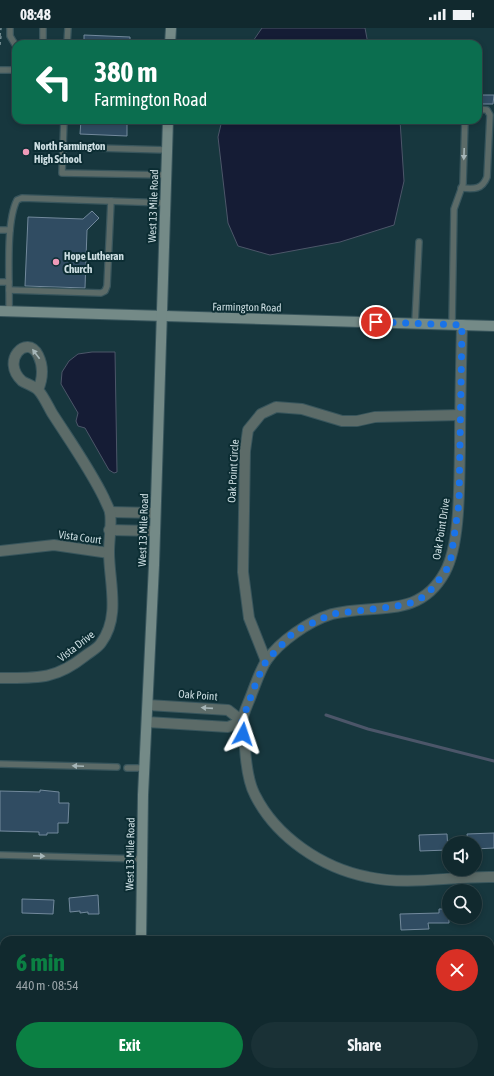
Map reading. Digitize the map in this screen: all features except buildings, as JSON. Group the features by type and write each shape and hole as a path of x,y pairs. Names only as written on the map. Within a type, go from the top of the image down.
{"street":[{"path":"170,40 171,28"},
{"name":"West 13 Mile Road","path":"141,936 145,768 168,124"},
{"name":"Farmington Road","path":"5,311 494,326"},
{"name":"Oak Point Drive","path":"457,325 460,415 459,503 451,558 440,580 420,599 405,605 332,614 295,631 266,661 257,680 242,721 246,762 254,794 272,819 291,840 315,856 339,869 368,878 419,880 494,877"},
{"name":"Vista Drive","path":"0,678 42,678 60,673 76,664 100,644 107,634 112,620 112,591 109,553 110,512 98,486 38,390"},
{"name":"Oak Point Circle","path":"266,661 249,618 243,572 245,451 248,430 261,414 276,407 302,409 342,421 357,421 375,417 460,415"},
{"path":"110,512 154,513"},
{"path":"110,530 154,531"},
{"name":"Vista Court","path":"0,551 54,545 109,553"},
{"name":"Oak Point","path":"148,705 228,710 242,721"},
{"path":"147,722 228,727 242,721"}],"lane":[{"path":"10,28 10,36 12,40"},
{"path":"42,40 43,28"},
{"path":"67,40 68,28"},
{"path":"0,70 12,70"},
{"path":"461,188 480,188 484,185 487,177 490,116 487,110 482,109"},
{"path":"64,124 62,173 166,175"},
{"path":"457,325 454,209 463,184 465,124"},
{"path":"63,147 167,150"},
{"path":"5,311 9,290 10,230 14,206 17,200 22,198 166,203"},
{"path":"9,290 101,293 105,291 107,286 111,201"},
{"path":"0,230 10,230"},
{"path":"415,323 419,242"},
{"path":"0,282 9,282"},
{"path":"0,764 117,767"},
{"path":"127,768 145,768"},
{"path":"0,855 142,859"}],"path":[{"path":"0,45 1,28"}],"water":[{"path":"262,28 365,28 367,40 254,40"},
{"path":"221,124 400,124 404,181 394,225 340,242 270,255 238,246 228,223 218,137"},
{"path":"92,352 115,352 117,472 114,473 109,470 85,428 78,426 76,421 78,413 61,384 62,372 69,361 78,354"}],"waterway":[{"path":"326,715 368,729 494,761"}],"place":[{"name":"North Farmington High School","path":"26,152"},
{"name":"Hope Lutheran Church","path":"56,262"}],"route":[{"path":"243,734 242,721 257,680 266,661 295,631 332,614 405,605 420,599 440,580 446,571 451,558 459,503 462,325 376,322"}]}
